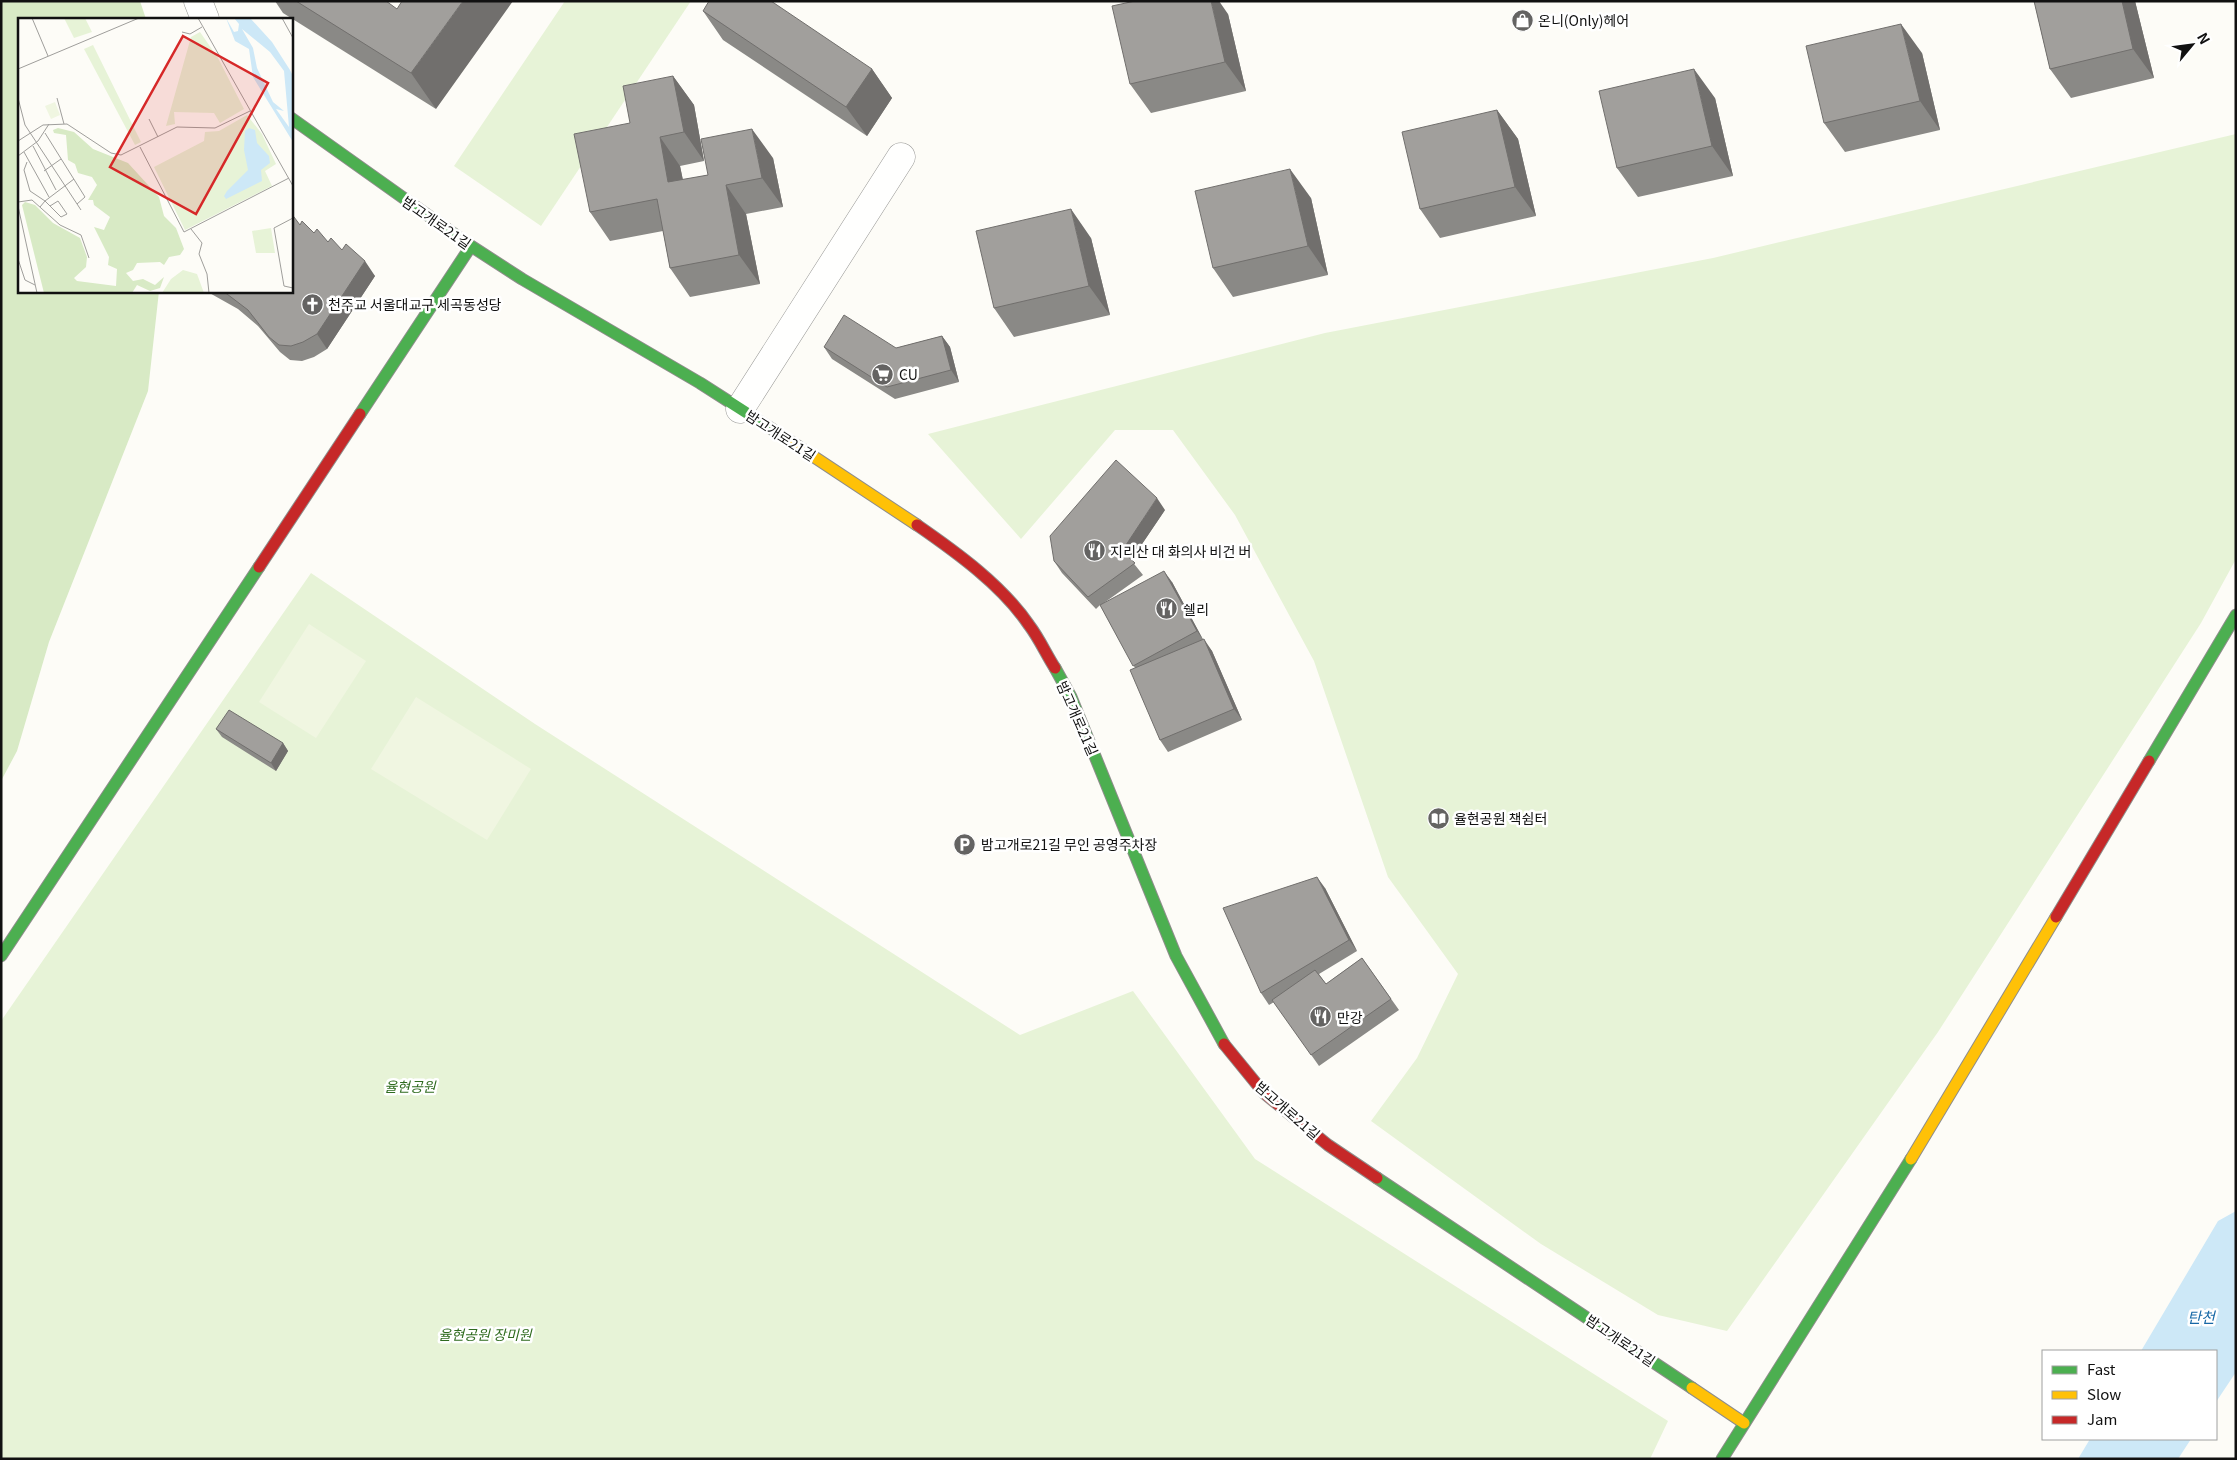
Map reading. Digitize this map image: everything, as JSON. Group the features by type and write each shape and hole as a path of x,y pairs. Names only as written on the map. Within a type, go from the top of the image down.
{"street":[{"path":"198,1 205,18"},
{"name":"밤고개로21길","path":"292,119 471,246 740,409 952,549 995,586 1029,624 1071,697 1176,956 1222,1041 1264,1093 1328,1145 1744,1423"},
{"path":"740,409 901,157"},
{"path":"1,956 471,246"},
{"path":"1722,1459 1882,1208 2236,615"}],"green space":[{"path":"1,1 140,1 146,18 18,18 18,292 159,292 148,391 49,642 17,751 1,781"},
{"path":"565,1 691,1 541,226 454,166"},
{"path":"2236,134 2236,559 2201,623 1938,1032 1727,1331 1658,1315 1541,1244 1371,1121 1417,1058 1458,974 1388,877 1314,661 1235,515 1173,430 1115,430 1021,539 928,434 1325,333 1713,258"},
{"name":"율현공원","path":"311,573 535,724 1020,1035 1133,991 1255,1159 1668,1421 1650,1459 1,1459 1,1021"},
{"path":"309,624 366,661 316,738 259,702"},
{"path":"416,697 531,769 487,840 371,769"}],"water":[{"name":"탄천","path":"2236,1211 2236,1372 2217,1400 2217,1350 2142,1350 2218,1221"},
{"path":"2089,1440 2190,1440 2178,1459 2078,1459"}],"building":[{"path":"296,1 386,1 397,9 402,1 463,1 411,73"},
{"path":"709,1 771,1 872,69 846,107 703,11"},
{"path":"1135,1 1211,1 1225,62 1130,84 1112,6"},
{"path":"2034,1 2122,1 2133,49 2050,69"},
{"path":"1901,24 1920,101 1824,123 1806,46"},
{"path":"1694,69 1712,146 1617,168 1599,91"},
{"path":"673,76 684,132 660,137 668,182 708,175 701,139 752,129 762,178 726,185 739,255 670,268 657,199 590,212 574,134 630,123 623,86"},
{"path":"1497,110 1515,187 1420,209 1402,132"},
{"path":"1290,169 1308,246 1213,268 1195,191"},
{"path":"1071,209 1089,286 994,308 976,231"},
{"path":"292,214 300,225 302,221 314,233 317,229 328,242 331,238 342,250 346,244 365,261 317,334 291,346 279,345 269,337 248,310 224,292 292,292"},
{"path":"844,315 896,348 942,336 951,370 887,387 824,347"},
{"path":"1116,460 1157,498 1122,551 1135,563 1088,597 1054,561 1050,536"},
{"path":"1164,571 1197,631 1133,666 1100,605"},
{"path":"1204,639 1234,709 1160,740 1130,670"},
{"path":"229,710 283,743 271,763 216,729"},
{"path":"1317,877 1349,940 1261,993 1223,908"},
{"path":"1362,958 1391,999 1311,1055 1272,1000 1315,970 1326,984"}],"traffic: fast":[{"path":"292,119 471,246 522,279 700,383 775,431"},
{"path":"360,414 471,246"},
{"path":"1,956 259,567"},
{"path":"2149,761 2236,615"},
{"path":"1055,668 1071,697 1176,956 1224,1044"},
{"path":"1722,1459 1911,1159"},
{"path":"1377,1178 1692,1388"}],"traffic: slow":[{"path":"775,431 917,525"},
{"path":"1911,1159 2056,917"},
{"path":"1692,1388 1744,1423"}],"traffic: jam":[{"path":"259,567 360,414"},
{"path":"917,525 947,546 1006,596 1033,630 1055,668"},
{"path":"2056,917 2149,761"},
{"path":"1224,1044 1264,1093 1328,1145 1377,1178"}],"place":[{"name":"온니(Only)헤어","path":"1522,20"},
{"name":"천주교 서울대교구 세곡동성당","path":"312,304"},
{"name":"CU","path":"883,374"},
{"name":"지리산 대 화의사 비건 버","path":"1094,551"},
{"name":"쉘리","path":"1167,609"},
{"name":"율현공원 책쉼터","path":"1438,818"},
{"name":"밤고개로21길 무인 공영주차장","path":"965,844"},
{"name":"만강","path":"1321,1017"}],"park label":[{"name":"율현공원 장미원","path":"485,1334"}]}
